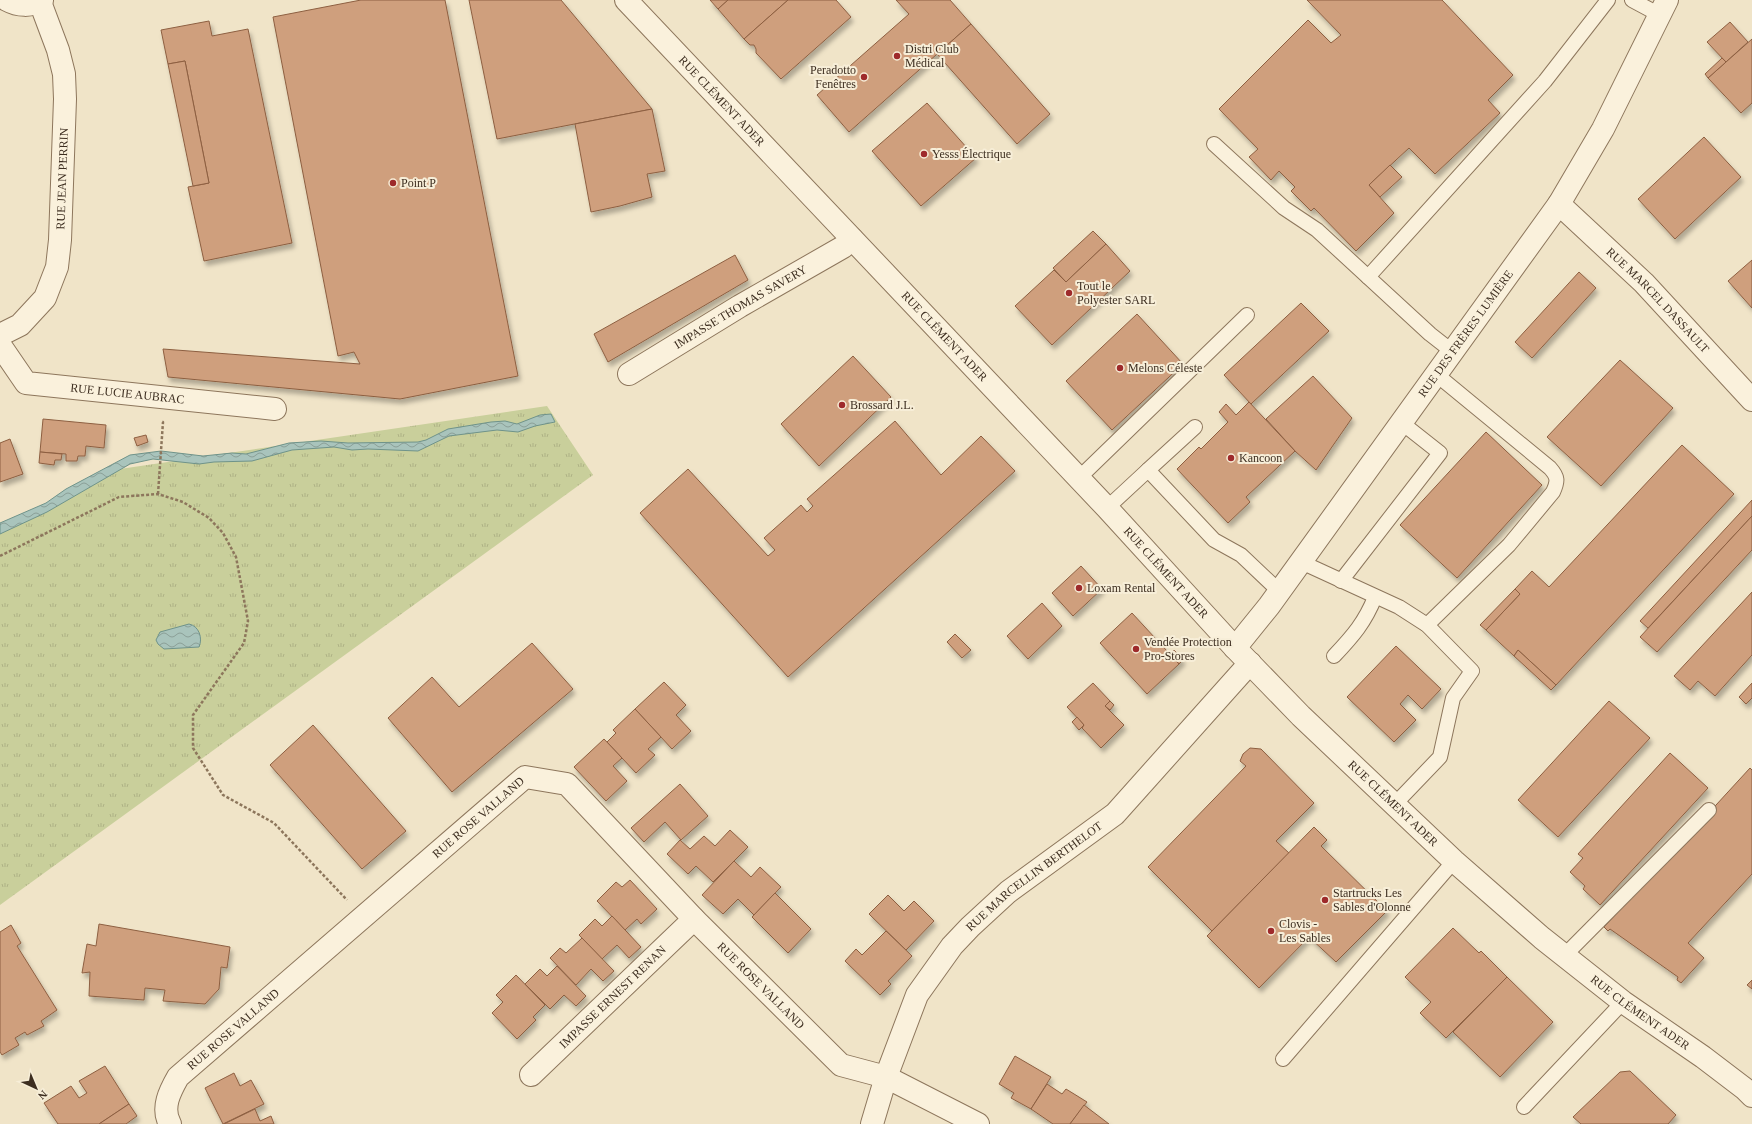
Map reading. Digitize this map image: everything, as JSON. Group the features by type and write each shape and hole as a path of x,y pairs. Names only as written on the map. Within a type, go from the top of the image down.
{"street":[{"path":"7,0 19,5 30,5 41,1"},
{"name":"RUE CLÉMENT ADER","path":"626,0 1079,478 1242,656 1301,716 1454,861 1542,938 1623,1002 1750,1089"},
{"name":"RUE JEAN PERRIN","path":"0,335 20,325 45,298 57,267 60,233 65,98 64,74 58,50 41,1"},
{"name":"RUE DES FRÈRES LUMIÈRE","path":"1242,656 1280,592 1301,562 1559,204 1603,129 1663,8"},
{"name":"RUE MARCEL DASSAULT","path":"1559,204 1644,283 1752,400"},
{"name":"IMPASSE THOMAS SAVERY","path":"629,374 740,306 843,248 852,239"},
{"name":"RUE LUCIE AUBRAC","path":"0,345 26,383 275,409"},
{"name":"RUE MARCELLIN BERTHELOT","path":"872,1124 886,1077 917,995 952,946 1008,892 1115,814 1138,791 1242,656"},
{"name":"RUE ROSE VALLAND","path":"170,1124 166,1116 168,1094 178,1077 525,777 567,784 694,919 841,1065 886,1077 978,1124"},
{"name":"IMPASSE ERNEST RENAN","path":"531,1075 694,919"}],"lane":[{"path":"1368,277 1545,81 1608,0"},
{"path":"1632,0 1663,8"},
{"path":"1214,144 1284,208 1317,230 1430,334 1453,352"},
{"path":"1079,478 1247,315"},
{"path":"1427,625 1509,544 1553,492 1557,483 1555,474 1550,468 1437,375"},
{"path":"1340,581 1440,453 1402,423"},
{"path":"1107,508 1195,427"},
{"path":"1148,470 1214,540 1241,555 1280,592"},
{"path":"1301,562 1399,608 1427,625 1472,671 1453,698 1440,757 1395,804"},
{"path":"1334,656 1356,633 1368,615 1375,596"},
{"path":"1564,956 1709,810"},
{"path":"1283,1059 1454,861"},
{"path":"1524,1107 1623,1002"}],"path":[{"path":"158,494 162,444"},
{"path":"0,556 119,497 158,494 183,502 210,518 223,533 236,557 248,621 244,643 193,715 193,748 223,795 274,823 363,917"}],"green space":[{"path":"547,406 593,475 0,905 0,532 120,469"}],"water":[{"path":"551,414 555,422 535,426 518,432 497,430 449,436 418,451 368,449 352,450 334,447 292,450 252,461 199,464 153,459 130,464 47,512 0,534 0,523 46,503 66,489 130,455 161,451 203,456 232,453 246,454 289,443 321,441 348,443 418,442 426,440 448,429 491,422 505,421 517,424 540,415"},
{"path":"189,624 198,630 201,640 199,647 164,649 158,644 156,640 160,632"}],"building":[{"name":"Point P","path":"361,0 445,0 518,376 400,399 168,377 163,349 360,364 354,352 338,356 273,17"},
{"path":"469,0 561,0 652,109 497,139"},
{"path":"710,0 728,0 718,9"},
{"path":"728,0 788,0 744,39 718,9"},
{"path":"788,0 836,0 851,17 781,79 756,53 754,45 750,45 744,39"},
{"path":"896,0 950,0 971,24 849,132 817,95 909,14"},
{"path":"1307,0 1442,0 1513,75 1488,100 1500,113 1435,174 1409,148 1369,185 1394,213 1356,251 1314,208 1311,211 1291,191 1295,187 1279,171 1271,180 1249,157 1258,149 1219,109 1308,20 1331,43 1341,35"},
{"path":"209,21 212,36 248,29 292,243 204,261 188,187 209,183 185,61 168,64 161,30"},
{"path":"1730,22 1748,42 1726,62 1707,42"},
{"path":"971,24 1050,114 1017,144 937,54"},
{"path":"1752,39 1752,103 1741,113 1708,78"},
{"path":"1722,58 1726,62 1708,78 1705,74"},
{"path":"185,61 209,183 193,186 168,64"},
{"name":"Yesss Électrique","path":"927,103 976,158 921,206 872,151"},
{"path":"652,109 665,171 647,174 652,197 591,212 575,124"},
{"path":"1704,137 1741,177 1675,239 1638,199"},
{"path":"1390,165 1402,177 1380,197 1369,185"},
{"path":"1093,231 1106,244 1066,282 1053,268"},
{"path":"1106,244 1130,271 1052,345 1015,306 1054,270 1066,282"},
{"path":"735,255 748,280 608,362 594,334"},
{"path":"1752,260 1752,308 1728,281"},
{"path":"1579,272 1596,288 1532,358 1515,342"},
{"path":"1301,303 1329,331 1251,404 1224,375"},
{"path":"1137,314 1183,364 1112,430 1066,381"},
{"path":"853,356 891,397 819,466 781,424"},
{"path":"1620,360 1673,408 1601,486 1547,437"},
{"path":"1313,376 1352,418 1316,470 1295,451 1266,419"},
{"path":"1249,402 1295,451 1246,497 1250,502 1228,523 1177,469 1199,447 1201,449 1228,422 1219,412 1226,404 1236,415"},
{"path":"43,419 106,425 104,448 86,446 85,456 78,456 77,461 66,461 66,454 40,452"},
{"path":"895,421 941,475 981,436 1015,471 788,677 640,513 688,469 768,556 775,550 764,538 801,505 807,512 813,506 807,499"},
{"path":"1486,432 1542,485 1457,578 1400,525"},
{"path":"146,435 148,442 137,446 134,438"},
{"path":"10,439 23,474 0,482 0,443"},
{"path":"1682,445 1734,494 1556,685 1518,650 1514,656 1486,630 1520,594 1515,589 1532,571 1549,587"},
{"path":"40,452 62,454 61,460 55,460 54,465 39,463"},
{"path":"1752,500 1752,516 1648,628 1640,621"},
{"path":"1752,516 1752,550 1657,652 1640,637"},
{"path":"1081,566 1102,589 1073,616 1052,593"},
{"path":"1515,589 1520,594 1486,630 1480,625"},
{"path":"1752,592 1752,655 1715,696 1698,681 1690,690 1674,676"},
{"path":"1042,603 1062,626 1028,659 1007,636"},
{"path":"1132,613 1179,664 1147,694 1100,643"},
{"path":"955,634 971,650 962,658 947,642"},
{"path":"532,643 573,689 452,792 388,718 432,677 459,707"},
{"path":"1396,646 1441,689 1422,709 1408,695 1400,704 1416,720 1394,742 1347,697"},
{"path":"1174,650 1183,660 1179,664 1170,654"},
{"path":"1518,650 1556,685 1551,690 1514,656"},
{"path":"664,682 686,705 676,715 691,731 672,749 635,709"},
{"path":"1093,683 1110,701 1105,706 1124,725 1101,748 1082,728 1084,725 1067,707"},
{"path":"1752,683 1752,698 1746,704 1739,697"},
{"path":"1110,701 1114,705 1110,710 1105,706"},
{"path":"1609,701 1650,738 1558,837 1518,800"},
{"path":"635,709 661,737 648,749 655,755 636,773 607,742 616,733 613,730"},
{"path":"1077,717 1084,725 1079,730 1072,722"},
{"path":"313,725 406,831 362,869 270,765"},
{"path":"604,739 622,758 613,766 627,781 606,801 574,767"},
{"path":"1250,748 1261,749 1314,803 1276,841 1289,853 1212,931 1148,867 1246,766 1240,761 1243,754"},
{"path":"1670,753 1708,788 1600,905 1583,889 1585,886 1570,872 1583,858 1578,854"},
{"path":"1750,768 1752,770 1752,874 1688,943 1704,958 1681,983 1677,980 1678,977 1610,929 1608,931 1604,927"},
{"path":"680,784 708,816 681,840 665,822 644,842 631,828"},
{"path":"1314,827 1327,840 1321,846 1387,911 1336,962 1309,937 1259,988 1207,936"},
{"path":"730,830 748,847 713,882 696,866 688,874 667,854 680,840 690,849 704,836 715,846"},
{"path":"734,861 751,877 760,867 781,887 754,915 738,899 723,914 702,895"},
{"path":"630,880 657,909 641,924 637,919 625,930 597,901 616,882 622,887"},
{"path":"775,893 811,929 788,953 752,917"},
{"path":"888,895 904,911 914,901 934,921 906,950 869,914"},
{"path":"612,916 641,947 629,958 617,945 602,959 579,935 595,919 602,926"},
{"path":"99,924 230,947 227,968 221,967 219,989 205,1004 163,1001 165,990 145,988 144,1000 89,996 90,972 82,973 87,944 96,946"},
{"path":"11,925 21,943 17,946 57,1010 41,1021 44,1026 27,1035 25,1032 15,1038 19,1045 2,1055 0,1052 0,932"},
{"path":"1453,928 1479,953 1481,951 1507,977 1446,1038 1420,1013 1431,1002 1405,977"},
{"path":"886,931 912,956 888,981 891,984 880,995 845,961 856,949 862,955"},
{"path":"582,938 614,971 603,981 591,969 576,985 550,958 560,948 566,953"},
{"path":"557,966 586,996 576,1006 564,995 550,1009 525,984 540,969 547,976"},
{"path":"516,975 545,1005 533,1017 536,1020 517,1039 492,1013 503,1002 496,995"},
{"path":"1507,977 1553,1022 1500,1077 1453,1032"},
{"path":"1752,980 1752,989 1747,985"},
{"path":"1015,1056 1051,1077 1031,1109 1011,1098 1014,1093 999,1084"},
{"path":"105,1066 129,1104 99,1124 58,1124 44,1103 71,1086 79,1098 87,1093 79,1081"},
{"path":"1630,1071 1676,1115 1668,1124 1581,1124 1573,1117 1620,1072"},
{"path":"234,1073 240,1086 251,1080 264,1104 223,1124 205,1088"},
{"path":"1047,1084 1062,1094 1066,1089 1087,1102 1070,1124 1053,1124 1031,1109"},
{"path":"129,1104 137,1116 126,1124 99,1124"},
{"path":"1084,1105 1109,1124 1070,1124"},
{"path":"255,1109 260,1121 271,1116 274,1124 224,1124"}],"place":[{"name":"Distri Club Médical","path":"897,56"},
{"name":"Peradotto Fenêtres","path":"864,77"},
{"name":"Yesss Électrique","path":"924,154"},
{"name":"Point P","path":"393,183"},
{"name":"Tout le Polyester SARL","path":"1069,293"},
{"name":"Melons Céleste","path":"1120,368"},
{"name":"Brossard J.L.","path":"842,405"},
{"name":"Kancoon","path":"1231,458"},
{"name":"Loxam Rental","path":"1079,588"},
{"name":"Vendée Protection Pro-Stores","path":"1136,649"},
{"name":"Startrucks Les Sables d'Olonne","path":"1325,900"},
{"name":"Clovis - Les Sables","path":"1271,931"}]}
